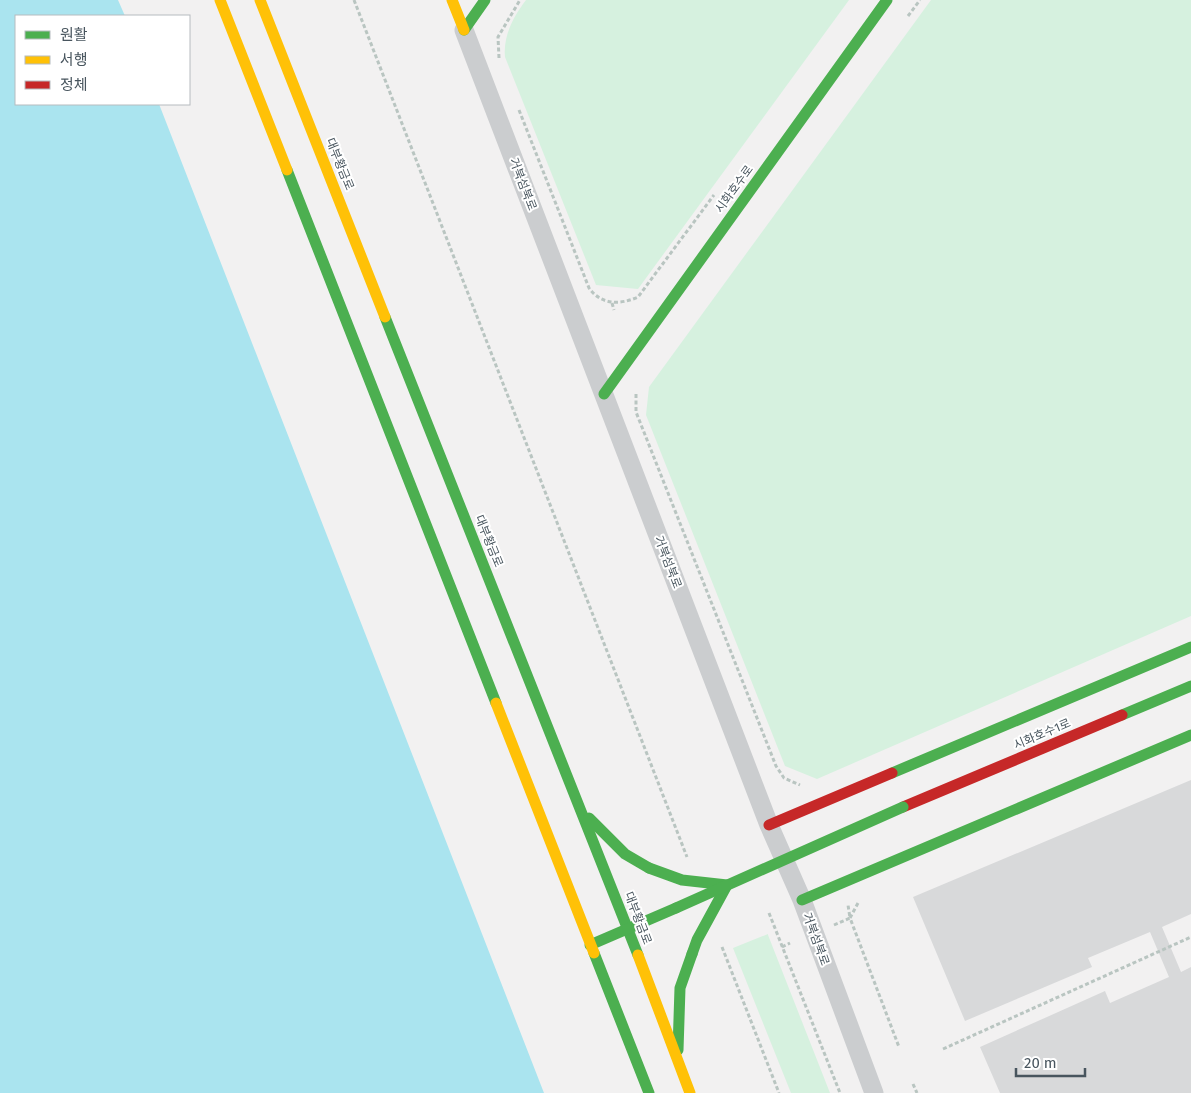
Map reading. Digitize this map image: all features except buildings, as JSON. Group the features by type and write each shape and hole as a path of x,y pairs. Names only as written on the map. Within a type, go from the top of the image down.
{"main road":[{"path":"220,0 649,1093"},
{"name":"대부황금로","path":"260,0 628,929 690,1093"},
{"path":"452,0 464,30"},
{"path":"464,30 485,0"},
{"name":"시화호수로","path":"604,394 887,0"},
{"path":"769,825 1191,647"},
{"name":"시화호수1로","path":"628,929 903,807 1191,686"},
{"path":"802,900 1191,735"},
{"path":"580,808 599,830 639,864 682,880 728,885 697,940 680,988 678,1064"},
{"path":"590,945 628,929"}],"street":[{"name":"거북섬북로","path":"464,30 769,825 802,900 874,1093"}],"path":[{"path":"354,0 689,861"},
{"path":"500,62 498,37 520,0"},
{"path":"902,24 920,0"},
{"path":"510,2 513,10"},
{"path":"518,106 590,288 595,296 612,303 630,301 643,292 720,187"},
{"path":"612,303 614,310"},
{"path":"638,390 636,395 636,412 773,757 784,778 803,786"},
{"path":"779,780 784,778"},
{"path":"833,926 850,918 859,899"},
{"path":"768,913 840,1093"},
{"path":"850,918 899,1047"},
{"path":"943,1049 1191,937"},
{"path":"782,947 790,944"},
{"path":"722,945 779,1093"},
{"path":"913,1084 917,1093"}],"green space":[{"path":"526,0 849,0 638,289 596,285 505,57 507,34 517,13"},
{"path":"931,0 1191,0 1191,616 817,779 785,766 646,415 649,387"},
{"path":"768,934 830,1093 791,1093 733,948"}],"water":[{"path":"0,0 118,0 125,15 15,15 15,105 159,105 544,1093 0,1093"}],"traffic: fast":[{"path":"464,30 485,0"},
{"path":"604,394 887,0"},
{"path":"287,170 496,703"},
{"path":"385,317 638,955"},
{"path":"892,773 1191,647"},
{"path":"1122,715 1191,686"},
{"path":"802,900 1191,735"},
{"path":"676,908 903,807"},
{"path":"589,818 625,854 649,868"},
{"path":"649,868 682,880 727,885 697,940 692,954"},
{"path":"590,945 676,908"},
{"path":"594,953 649,1093"},
{"path":"678,1050 680,988 692,954"}],"traffic: slow":[{"path":"220,0 287,170"},
{"path":"260,0 385,317"},
{"path":"452,0 464,30"},
{"path":"496,703 594,953"},
{"path":"638,955 690,1093"}],"traffic: jam":[{"path":"903,807 1122,715"},
{"path":"769,825 892,773"}]}
